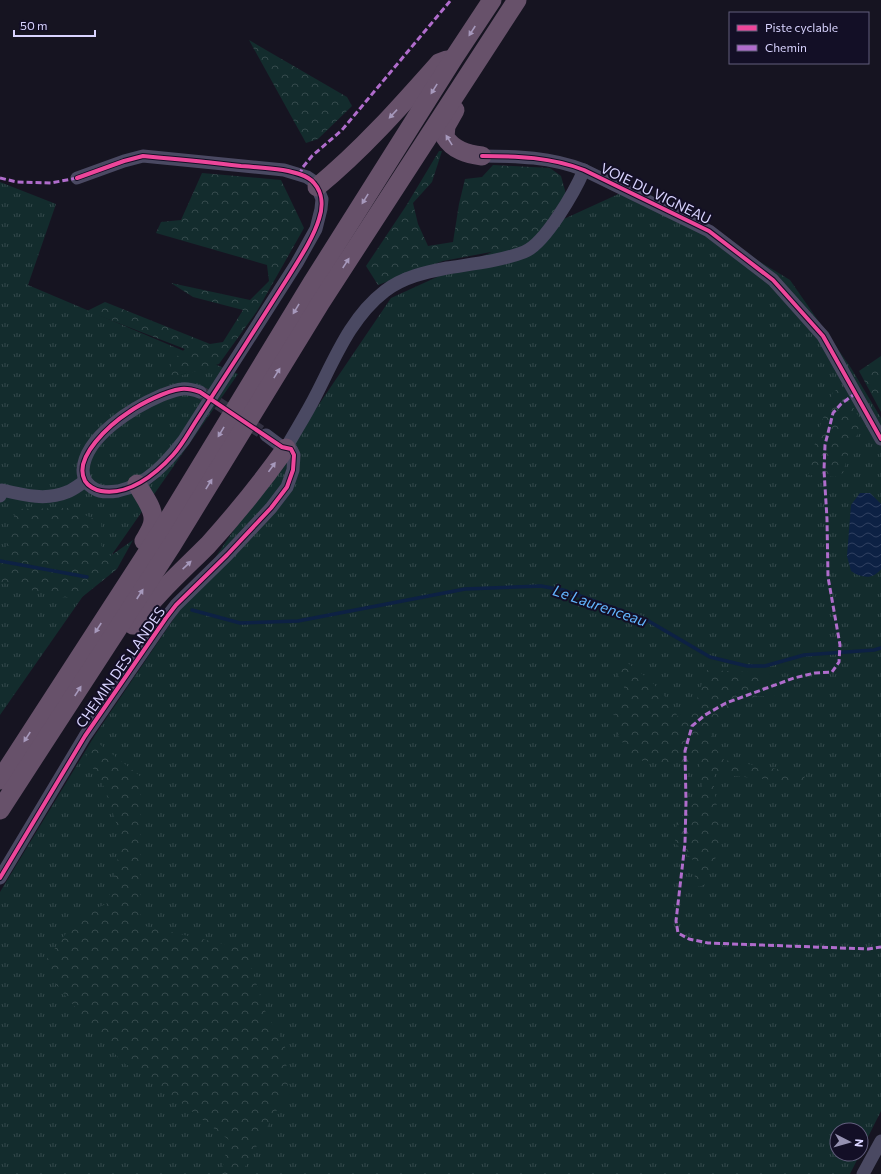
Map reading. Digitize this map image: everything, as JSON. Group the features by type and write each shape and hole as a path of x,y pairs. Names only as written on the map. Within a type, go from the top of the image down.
{"highway":[{"path":"0,780 175,508 312,284 455,56 492,0"},
{"path":"0,810 172,545 321,302 517,0"},
{"path":"482,156 468,154 459,150 445,137 445,131 450,118 490,57 494,36"},
{"path":"317,187 355,154 438,63 455,56"},
{"path":"104,651 119,643 157,596 224,527 260,484 286,448"},
{"path":"119,596 123,575 152,527 154,521 153,514 137,484"}],"street":[{"path":"77,178 124,161 143,156 284,170 307,177 313,181 317,187 322,199 316,229 297,263 173,455 154,473 126,489 113,492 97,491 85,481 83,471 84,462 88,452 94,443 114,423 129,411 172,391 191,389 200,392"},
{"name":"VOIE DU VIGNEAU","path":"482,156 536,158 570,164 709,231 773,280 823,336 881,439"},
{"path":"266,435 282,447 286,448 315,397 345,338 362,312 386,290 407,279 431,271 526,252 540,240 554,224 584,170"},
{"name":"CHEMIN DES LANDES","path":"0,878 86,736 166,618 271,508 287,487 293,470 294,455 292,449 286,448"},
{"path":"1,493 25,496 51,496 68,492 85,481"},
{"path":"863,1174 881,1141"}],"green space":[{"path":"249,40 347,97 352,106 318,139 306,143"},
{"path":"439,151 442,151 432,182 413,203 418,224 428,246 453,242 459,204 465,179 482,177 493,165 550,168 561,176 566,194 541,230 523,246 443,261 378,285 366,266 406,206"},
{"path":"202,173 281,180 304,228 257,311 219,364 167,380 172,361 185,349 87,311 105,302 210,344 223,342 243,310 193,297 171,283 250,300 269,281 267,265 156,233 161,222 181,220"},
{"path":"0,182 56,204 28,285 238,374 0,715"},
{"path":"636,186 790,280 851,368 881,418 881,1111 869,1135 869,1122 829,1122 829,1162 856,1162 850,1174 0,1174 0,892 95,735 391,298"},
{"path":"881,356 881,412 859,371"},
{"path":"841,387 864,426 851,443 843,473 835,477 808,475 817,434 833,392"},
{"path":"69,508 101,522 101,544 106,559 133,540 117,569 81,598 58,597 0,582 0,569 16,509"},
{"path":"621,658 650,680 669,701 678,717 695,706 706,670 769,673 776,695 753,697 711,724 711,742 724,760 806,774 802,783 715,774 713,780 722,842 704,886 696,887 693,860 675,843 677,821 703,794 699,762 670,763 633,760 610,721 628,696 616,670"},
{"path":"98,743 140,776 140,925 246,949 264,1009 285,1045 288,1090 241,1174 221,1174 229,1140 163,1089 121,1061 41,967 79,916 108,903 122,840 104,787 86,756"}],"water":[{"path":"860,493 870,493 881,504 881,569 878,573 867,577 851,571 847,556 851,505"}],"waterway":[{"name":"Le Laurenceau","path":"0,561 87,577"},
{"name":"Le Laurenceau","path":"192,610 240,623 298,621 465,589 541,586 563,590 645,619 710,657 747,666 765,666 804,655 874,650 881,648"}],"tunnel":[{"path":"202,393 266,435"}],"marked path":[{"path":"299,175 303,167 312,156 342,130 451,0"},
{"path":"0,178 17,182 51,183 77,178"},
{"path":"856,393 841,404 833,413 825,445 824,470 828,577 840,645 839,662 832,672 815,673 794,678 726,703 705,715 692,726 685,751 685,843 676,921 678,933 689,939 708,943 868,949 881,947"}],"cycle path":[{"path":"0,878 85,736 166,618 176,605 227,555 271,508 287,487 293,470 294,455 291,449 282,447 200,392 191,389 184,389 168,392 147,401 113,424 104,432 89,452 84,462 82,472 85,481 94,489 111,492 121,490 131,487 158,470 177,451 208,402 214,394 287,279 309,242 316,227 321,210 321,196 317,187 311,180 304,176 283,170 143,156 124,161 77,178"},
{"path":"482,156 534,158 559,162 572,166 584,170 709,231 773,280 823,336 881,439"}]}
